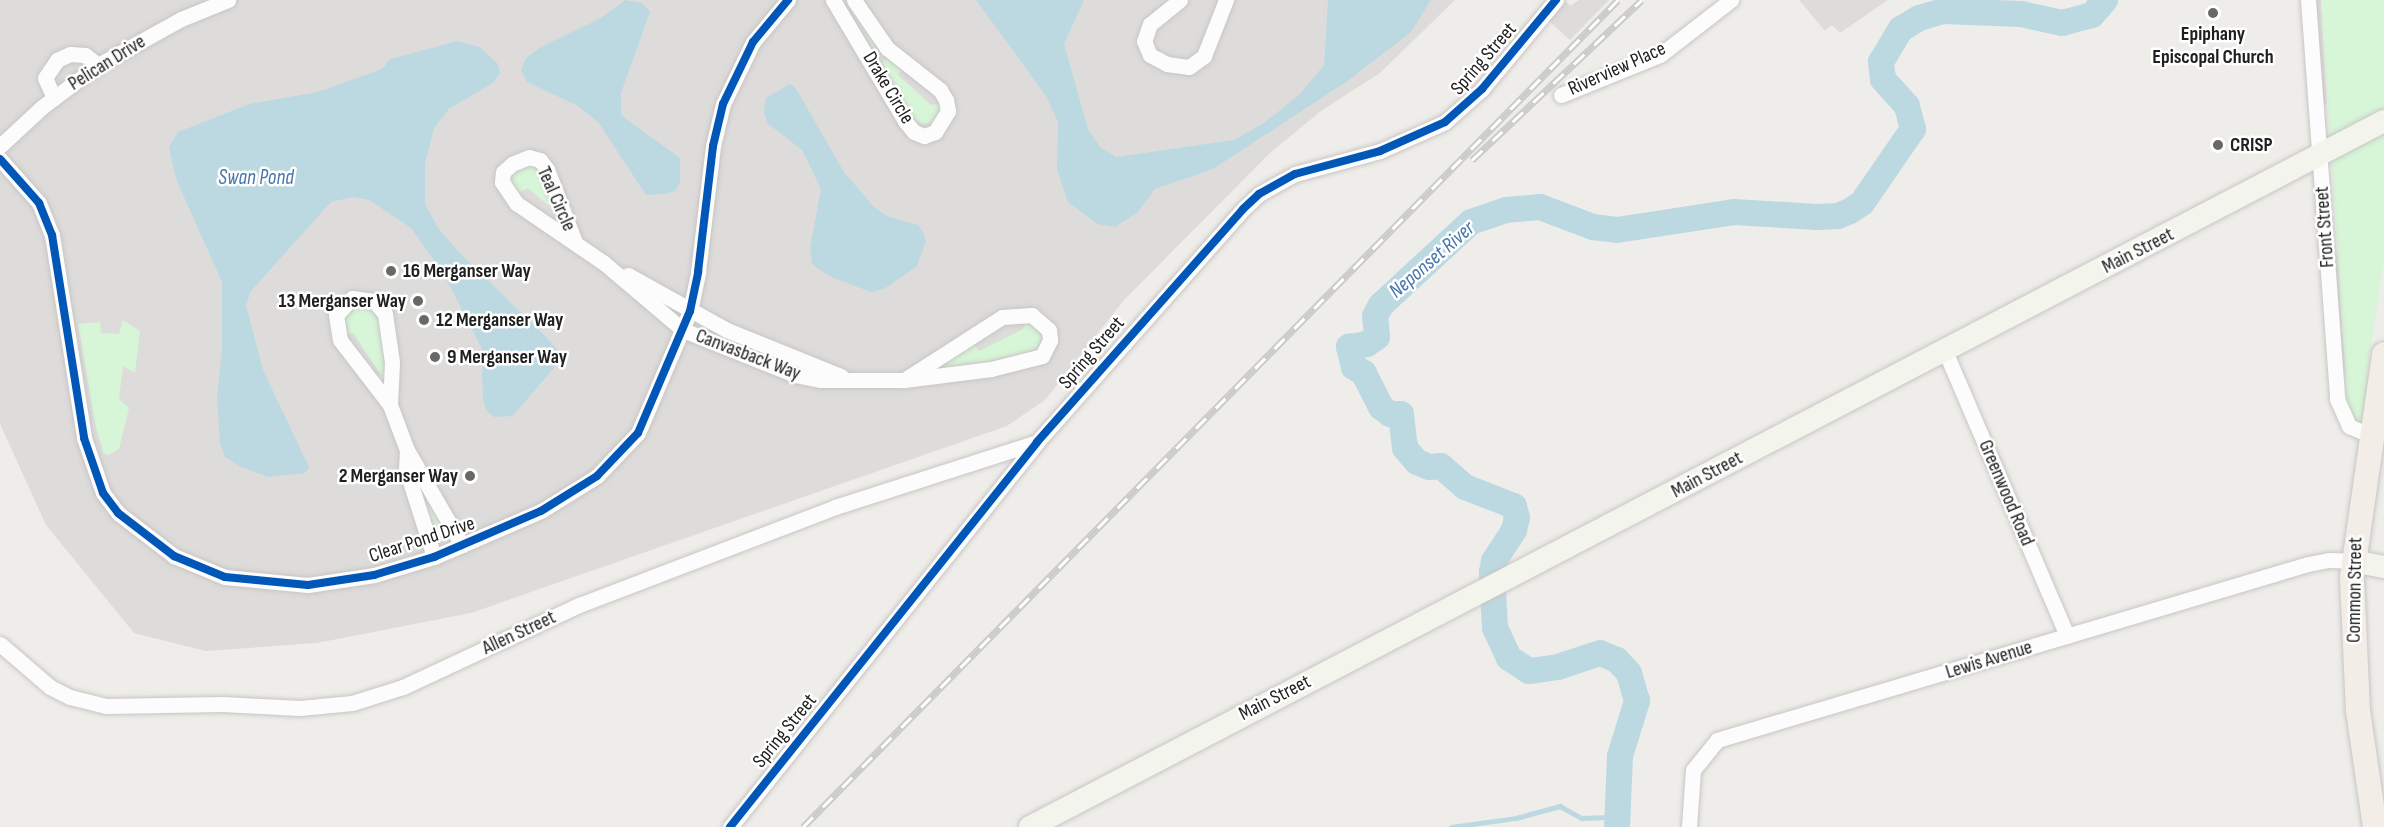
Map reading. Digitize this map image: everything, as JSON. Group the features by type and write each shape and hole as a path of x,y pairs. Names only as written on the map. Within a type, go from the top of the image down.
{"main road":[{"name":"Main Street","path":"1030,827 2384,121"},
{"name":"Common Street","path":"2375,827 2353,648 2353,561 2384,354"},
{"path":"2353,561 2384,567"}],"street":[{"name":"Pelican Drive","path":"0,146 54,98 98,66 181,19 228,0"},
{"name":"Clear Pond Drive","path":"0,159 39,203 52,235 87,449 103,493 137,531 174,556 201,568 278,584 335,582 434,557 503,530 566,496 617,459 644,423 690,311 698,272 713,146 723,104 753,42 788,0"},
{"name":"Drake Circle","path":"833,0 871,58 914,132 924,136 935,132 948,111 946,100 940,90 887,48 854,0"},
{"path":"1180,0 1150,24 1144,41 1150,55 1167,64 1190,67 1204,56 1226,0"},
{"name":"Spring Street","path":"730,827 1037,442 1223,229 1259,194 1295,174 1380,151 1445,122 1482,89 1556,0"},
{"name":"Riverview Place","path":"1561,95 1660,55 1731,0"},
{"name":"Front Street","path":"2308,0 2337,399 2349,426 2371,436"},
{"path":"871,58 887,48"},
{"path":"54,98 45,78 57,60 70,54 85,55 98,66"},
{"name":"Teal Circle","path":"575,242 547,169 540,160 529,157 512,164 503,172 506,193 604,263 683,330"},
{"name":"Teal Circle","path":"604,263 690,311"},
{"path":"390,405 392,362 385,314 375,301 352,298 336,315 340,340 354,362 390,405 407,450 462,545"},
{"name":"Canvasback Way","path":"690,311 727,330 850,379"},
{"name":"Canvasback Way","path":"683,330 795,375 820,380 904,380 1032,360 1046,349 1049,330 1032,315 1002,317 904,380"},
{"name":"Greenwood Road","path":"1945,351 2067,636"},
{"name":"Allen Street","path":"0,644 50,687 70,697 106,706 222,704 300,708 352,703 403,687 579,605 835,507 1037,442"},
{"path":"407,450 406,469 434,557"},
{"name":"Lewis Avenue","path":"1689,827 1693,770 1717,740 2308,564 2330,560 2353,561"}],"shaded area":[{"path":"0,0 1455,0 1380,73 1321,111 1270,153 1125,299 1045,400 1007,426 471,613 317,643 206,651 134,633 46,525 0,424"},
{"path":"1564,0 1570,6 1579,0 1609,0 1570,40 1548,20"},
{"path":"1799,0 1888,0 1840,33 1832,25 1825,31"},
{"path":"2315,0 2321,0 2327,104 2322,104"},
{"path":"1176,8 1180,19 1155,38 1151,28"},
{"path":"720,54 725,62 711,95 704,87"},
{"path":"907,69 945,102 931,105 896,74"},
{"path":"2333,255 2338,255 2342,327 2338,327"},
{"path":"381,280 394,285 387,302 400,295 407,309 390,318 387,303 373,295"},
{"path":"1027,319 1023,329 979,351 972,340 1002,324"},
{"path":"122,321 120,334 101,333 100,322"},
{"path":"409,325 416,339 396,348 393,332"},
{"path":"2338,331 2343,331 2346,374 2341,374"},
{"path":"343,333 353,333 381,376 371,378"},
{"path":"414,352 420,365 397,375 396,359"},
{"path":"123,365 135,373 129,408 119,399"},
{"path":"817,385 851,388 847,402 813,396"},
{"path":"419,407 427,421 411,430 403,416"},
{"path":"612,433 615,443 588,467 585,457"},
{"path":"423,435 429,438 432,444 429,450 423,453 417,450 414,444 417,438"},
{"path":"446,453 454,467 433,479 425,465"},
{"path":"452,483 459,486 462,493 459,500 452,503 445,500 442,493 445,486"},
{"path":"241,551 276,557 268,565 236,560"}],"green space":[{"path":"842,0 850,0 876,45 873,47"},
{"path":"2321,0 2384,0 2384,261 2367,372 2371,376 2363,419 2359,421 2352,419 2348,411"},
{"path":"888,57 907,69 897,74 931,105 945,102 937,121 923,124 911,118 882,63"},
{"path":"529,163 540,165 563,218 528,188 517,194 509,181 519,166"},
{"path":"368,303 379,319 386,352 388,394 371,378 381,375 353,333 343,333 342,315 349,306"},
{"path":"1027,319 1045,333 1036,350 951,370 945,366 944,360 972,340 979,351 1023,329"},
{"path":"123,320 140,331 135,373 123,366 119,399 129,408 119,449 109,455 104,454 96,428 78,324 100,322 101,333 119,334"},
{"path":"703,323 806,365 803,371 699,330"},
{"path":"413,466 451,537 449,542 435,541"}],"water":[{"path":"625,0 642,3 650,12 621,93 621,115 680,158 680,183 675,191 665,194 646,195 598,122 578,106 527,82 521,70 526,58 541,47 601,18"},
{"path":"976,0 1084,0 1064,44 1088,129 1100,147 1116,157 1234,140 1264,123 1300,94 1324,65 1328,0 1431,0 1411,32 1349,80 1213,169 1155,189 1138,212 1115,227 1098,224 1068,202 1057,169 1058,122 1046,96"},
{"name":"Swan Pond","path":"458,41 480,47 498,64 500,73 494,82 449,109 434,128 425,164 425,204 439,229 458,251 560,353 559,362 513,416 494,417 486,410 483,398 481,347 442,271 411,228 369,200 353,197 331,202 251,291 246,305 263,370 309,467 305,473 268,477 241,467 225,457 220,443 217,397 222,350 222,282 176,179 169,147 178,132 249,104 318,92 382,69 390,59"},
{"path":"790,84 795,87 844,172 873,206 887,216 918,225 923,232 926,241 917,266 884,289 871,292 829,276 812,264 810,248 821,189 802,150 767,123 764,112 766,98"}],"waterway":[{"name":"Neponset River","path":"1617,827 1620,756 1637,701 1629,673 1617,660 1600,653 1558,667 1529,671 1509,658 1495,628 1492,572 1494,561 1514,530 1517,518 1514,506 1465,487 1441,466 1429,467 1417,462 1405,448 1401,414 1390,414 1381,407 1364,373 1354,367 1349,347 1367,344 1377,337 1375,316 1381,305 1471,222 1506,210 1540,207 1593,227 1617,230 1734,212 1817,217 1838,216 1850,211 1862,203 1913,129 1907,106 1883,79 1881,62 1901,29 1919,18 1944,11 2021,14 2062,23 2092,15 2105,0"},
{"path":"1451,827 1516,818 1560,806 1582,818 1615,817"}],"railway":[{"path":"803,827 1618,0"},
{"path":"1472,160 1642,0"}],"cycle path":[{"path":"0,159 39,203 52,235 84,438 103,493 118,513 174,556 225,577 308,585 374,575 434,557 541,511 597,476 638,433 690,311 698,272 713,146 723,104 753,42 788,0"},
{"path":"730,827 1037,442 1243,209 1259,194 1295,174 1380,151 1445,122 1482,89 1556,0"}],"place":[{"name":"Epiphany Episcopal Church","path":"2213,13"},
{"name":"CRISP","path":"2218,145"},
{"name":"16 Merganser Way","path":"391,271"},
{"name":"13 Merganser Way","path":"418,301"},
{"name":"12 Merganser Way","path":"424,320"},
{"name":"9 Merganser Way","path":"435,357"},
{"name":"2 Merganser Way","path":"470,476"}]}
